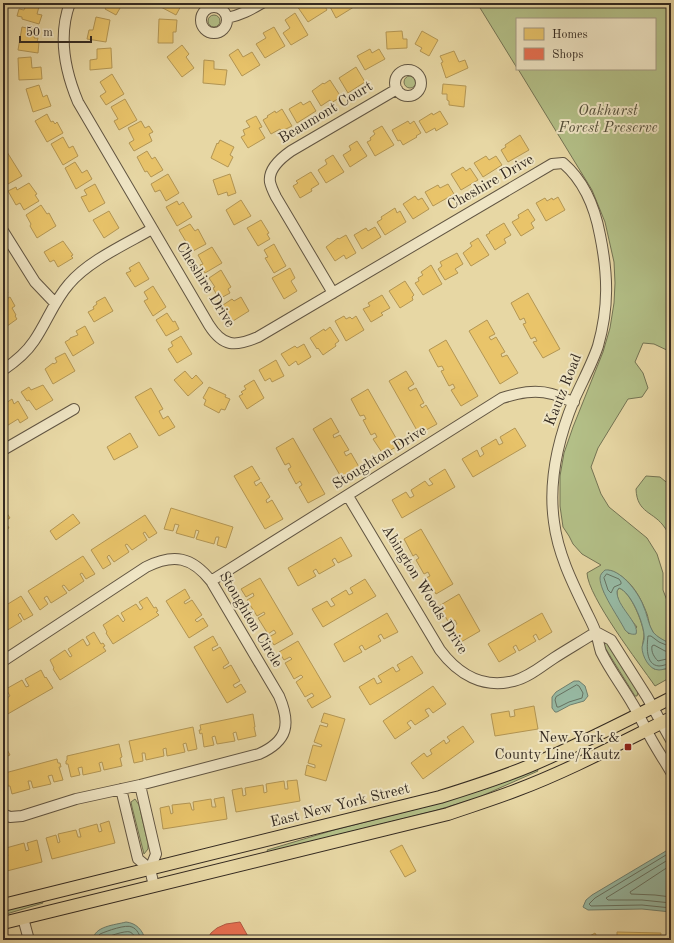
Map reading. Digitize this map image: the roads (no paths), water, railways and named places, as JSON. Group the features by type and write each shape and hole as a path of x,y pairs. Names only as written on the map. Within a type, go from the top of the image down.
{"main road":[{"name":"East New York Street","path":"3,905 406,806 460,791 503,776 547,758 671,698"},
{"path":"3,923 448,814 517,790 572,767 666,720"}],"street":[{"name":"Cheshire Drive","path":"70,3 64,43 65,60 71,84 78,102 214,333 221,340 230,344 246,342 258,337 552,164 563,163"},
{"path":"227,18 238,16 262,3"},
{"name":"Beaumont Court","path":"333,293 276,197 270,182 270,174 281,158 291,151 397,89"},
{"name":"Kautz Road","path":"563,163 579,180 597,220 605,260 607,286 605,314 598,347 561,435 554,462 552,498 554,523 558,545 596,632 601,651 639,714 646,730 671,772"},
{"path":"3,370 18,359 33,342 55,303 71,282 86,268 152,228"},
{"path":"3,231 35,282 55,303"},
{"name":"Stoughton Drive","path":"211,582 502,398 516,393 535,391 551,394 574,402"},
{"path":"3,450 74,408"},
{"name":"Abington Woods Drive","path":"348,496 440,650 456,669 481,681 499,683 514,681 529,674 596,632"},
{"name":"Stoughton Circle","path":"3,660 146,566 159,560 174,559 194,564 202,570 211,582 279,696 286,715 286,726 278,742 268,750 259,754 140,785 76,799 22,816 10,817 3,814"},
{"path":"596,632 611,640 653,707 666,720 671,740"},
{"path":"140,785 156,854 150,869 154,886"},
{"path":"121,788 138,859 150,869"},
{"path":"23,918 29,940"}],"water":[{"path":"605,570 611,570 617,573 633,588 641,600 653,632 671,644 671,666 659,670 652,668 649,665 642,651 644,638 643,629 636,608 628,595 619,588 617,591 620,602 635,625 636,630 636,634 628,633 603,590 600,577"},
{"path":"574,681 579,681 585,686 588,696 584,701 570,705 555,712 552,708 552,697 556,692"},
{"path":"671,848 671,912 642,909 588,910 583,907 586,900 592,895"},
{"path":"126,922 133,924 138,928 143,933 145,940 93,940 94,935 101,929"}],"place":[{"name":"New York & County Line/Kautz","path":"628,747"}],"park label":[{"name":"Oakhurst Forest Preserve","path":"608,120"}]}
